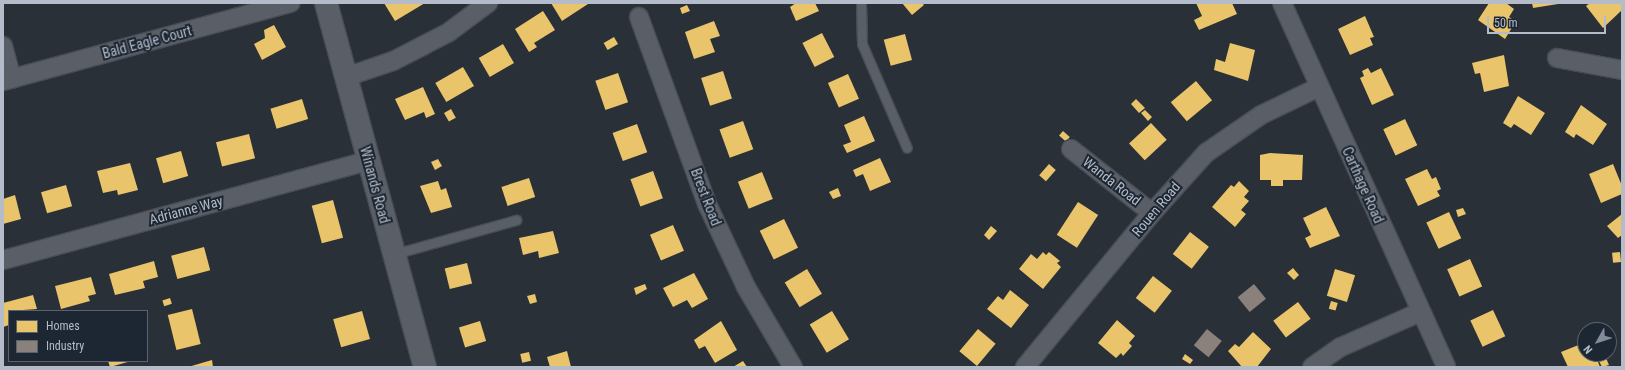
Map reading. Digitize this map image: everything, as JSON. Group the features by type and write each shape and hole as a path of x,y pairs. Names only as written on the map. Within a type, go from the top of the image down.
{"street":[{"name":"Bald Eagle Court","path":"8,80 291,3"},
{"name":"Winands Road","path":"326,3 425,367"},
{"path":"346,77 393,61 449,32 488,3"},
{"name":"Carthage Road","path":"1282,3 1446,367"},
{"name":"Brest Road","path":"640,18 719,232 746,287 792,367"},
{"path":"3,46 8,80"},
{"path":"1557,58 1622,70"},
{"name":"Rouen Road","path":"1025,367 1152,213 1206,153 1261,115 1319,87"},
{"name":"Wanda Road","path":"1071,149 1152,213"},
{"name":"Adrianne Way","path":"3,260 368,161"},
{"path":"1312,367 1341,348 1420,312"}],"lane":[{"path":"861,3 862,44 907,148"},
{"path":"394,254 516,220"}],"building: Homes":[{"path":"384,3 425,3 395,21"},
{"path":"551,3 587,3 588,4 562,21"},
{"path":"796,3 815,3 819,11 796,21 790,7"},
{"path":"902,3 922,3 924,5 912,15"},
{"path":"1196,3 1232,3 1237,14 1199,30 1194,20 1202,16"},
{"path":"1489,3 1506,3 1514,9 1509,17 1516,21 1505,39 1478,20"},
{"path":"1532,3 1558,3 1558,4 1533,8"},
{"path":"1590,3 1622,3 1622,10 1603,28 1586,6"},
{"path":"687,5 690,11 682,14 680,8"},
{"path":"543,11 555,30 534,43 537,47 529,52 515,29"},
{"path":"1365,16 1374,37 1370,38 1373,45 1350,55 1338,29"},
{"path":"714,21 720,36 710,39 715,52 694,59 685,32"},
{"path":"274,25 286,47 262,60 254,44 265,38 264,30"},
{"path":"822,33 834,57 815,67 802,43"},
{"path":"905,34 912,60 891,66 884,40"},
{"path":"614,37 618,44 608,50 604,43"},
{"path":"1230,43 1255,50 1248,81 1214,70 1216,59 1225,62"},
{"path":"503,44 514,63 490,77 479,58"},
{"path":"1504,55 1509,86 1484,92 1480,73 1475,74 1472,63"},
{"path":"463,67 474,86 446,102 435,83"},
{"path":"1368,68 1371,73 1381,68 1394,95 1372,105 1360,78 1364,76 1362,71"},
{"path":"723,71 732,99 710,106 701,78"},
{"path":"618,73 628,102 605,110 595,81"},
{"path":"848,74 859,99 839,108 828,83"},
{"path":"1196,81 1212,100 1187,121 1171,102"},
{"path":"423,87 435,114 426,118 424,112 405,120 395,99"},
{"path":"1518,96 1545,113 1531,135 1514,124 1511,128 1503,123"},
{"path":"302,99 308,119 277,129 270,109"},
{"path":"1136,99 1145,108 1139,113 1131,104"},
{"path":"1581,105 1607,124 1593,145 1576,134 1574,138 1565,132"},
{"path":"451,109 456,118 449,122 444,113"},
{"path":"1145,110 1152,117 1148,121 1141,113"},
{"path":"864,116 875,141 847,153 843,145 851,142 844,125"},
{"path":"1405,119 1417,145 1396,155 1383,129"},
{"path":"743,121 753,149 730,158 720,130"},
{"path":"1151,123 1167,140 1145,160 1129,143"},
{"path":"637,124 647,152 623,161 613,133"},
{"path":"1063,131 1070,137 1066,141 1059,136"},
{"path":"249,134 255,158 222,166 216,142"},
{"path":"181,151 188,176 163,183 156,158"},
{"path":"1270,153 1303,155 1302,180 1283,180 1283,186 1271,186 1271,180 1260,180 1260,155"},
{"path":"880,158 891,182 870,191 863,174 856,177 853,170"},
{"path":"438,159 442,166 435,170 431,162"},
{"path":"130,163 138,190 118,195 117,190 103,193 97,171"},
{"path":"1049,164 1056,170 1046,181 1039,175"},
{"path":"1613,164 1622,186 1622,194 1601,203 1589,174"},
{"path":"1427,169 1432,179 1436,177 1441,189 1437,191 1440,196 1418,206 1405,179"},
{"path":"653,171 663,198 640,206 630,179"},
{"path":"762,172 773,199 749,209 738,182"},
{"path":"529,178 535,197 508,206 501,187"},
{"path":"438,181 441,190 446,188 452,207 431,213 420,186"},
{"path":"1239,181 1249,191 1244,197 1249,201 1241,210 1246,214 1235,227 1212,207 1231,185 1234,187"},
{"path":"66,185 72,206 47,213 41,192"},
{"path":"838,188 841,196 833,199 829,192"},
{"path":"15,195 21,219 3,224 3,199"},
{"path":"333,200 343,238 322,243 312,206"},
{"path":"1078,202 1098,215 1077,248 1057,235"},
{"path":"1326,207 1340,236 1310,248 1305,238 1311,235 1303,218"},
{"path":"1463,208 1466,214 1458,217 1456,210"},
{"path":"1449,212 1461,238 1439,249 1426,223"},
{"path":"1622,214 1622,235 1618,238 1607,226"},
{"path":"784,219 798,248 774,260 760,231"},
{"path":"673,225 684,251 661,261 650,235"},
{"path":"991,226 997,231 989,240 984,235"},
{"path":"553,231 559,253 539,258 538,251 523,255 519,238"},
{"path":"1190,232 1209,247 1192,269 1173,254"},
{"path":"204,247 210,270 177,279 171,256"},
{"path":"1043,252 1046,255 1049,252 1060,261 1057,263 1061,267 1043,289 1019,269 1031,254 1037,259"},
{"path":"1620,252 1621,262 1613,263 1612,253"},
{"path":"1470,259 1482,286 1459,297 1447,269"},
{"path":"154,261 158,277 143,281 145,288 115,295 109,274"},
{"path":"467,263 472,283 450,289 445,269"},
{"path":"1293,268 1299,275 1294,280 1287,273"},
{"path":"807,269 822,294 800,307 785,282"},
{"path":"1335,269 1355,275 1347,302 1327,296"},
{"path":"694,273 708,299 692,308 687,300 673,307 663,288"},
{"path":"1153,276 1172,291 1155,313 1136,298"},
{"path":"91,277 96,294 88,296 90,301 61,309 55,286"},
{"path":"645,284 647,289 636,295 634,288"},
{"path":"1010,290 1029,305 1011,328 987,309 998,296 1003,300"},
{"path":"535,294 537,302 530,304 527,296"},
{"path":"33,295 37,309 8,310 8,325 3,327 3,303"},
{"path":"170,298 172,304 164,306 162,300"},
{"path":"1331,301 1338,303 1336,311 1329,309"},
{"path":"1298,302 1311,319 1286,337 1273,321"},
{"path":"192,309 201,344 176,350 168,315"},
{"path":"1493,310 1505,336 1483,347 1470,321"},
{"path":"362,311 370,339 341,347 333,319"},
{"path":"832,311 849,339 827,353 810,324"},
{"path":"1117,320 1135,336 1129,343 1132,346 1123,356 1121,353 1116,358 1098,343"},
{"path":"480,321 486,341 465,348 459,327"},
{"path":"721,321 737,350 715,363 705,346 699,349 694,340"},
{"path":"978,329 996,344 977,366 959,351"},
{"path":"1253,332 1271,349 1257,367 1242,367 1228,351 1235,344 1239,347"},
{"path":"1577,346 1577,362 1598,362 1600,367 1568,367 1561,352"},
{"path":"567,351 571,367 550,367 547,357"},
{"path":"529,352 531,361 522,363 520,354"},
{"path":"1185,354 1193,360 1190,364 1182,359"},
{"path":"212,360 213,367 188,367"},
{"path":"743,361 747,367 733,367"},
{"path":"108,362 128,362 110,367"},
{"path":"1600,362 1608,362 1609,365 1602,367"}],"building: Industry":[{"path":"1254,284 1266,299 1250,312 1238,297"},
{"path":"1207,329 1222,341 1209,357 1194,345"}]}
